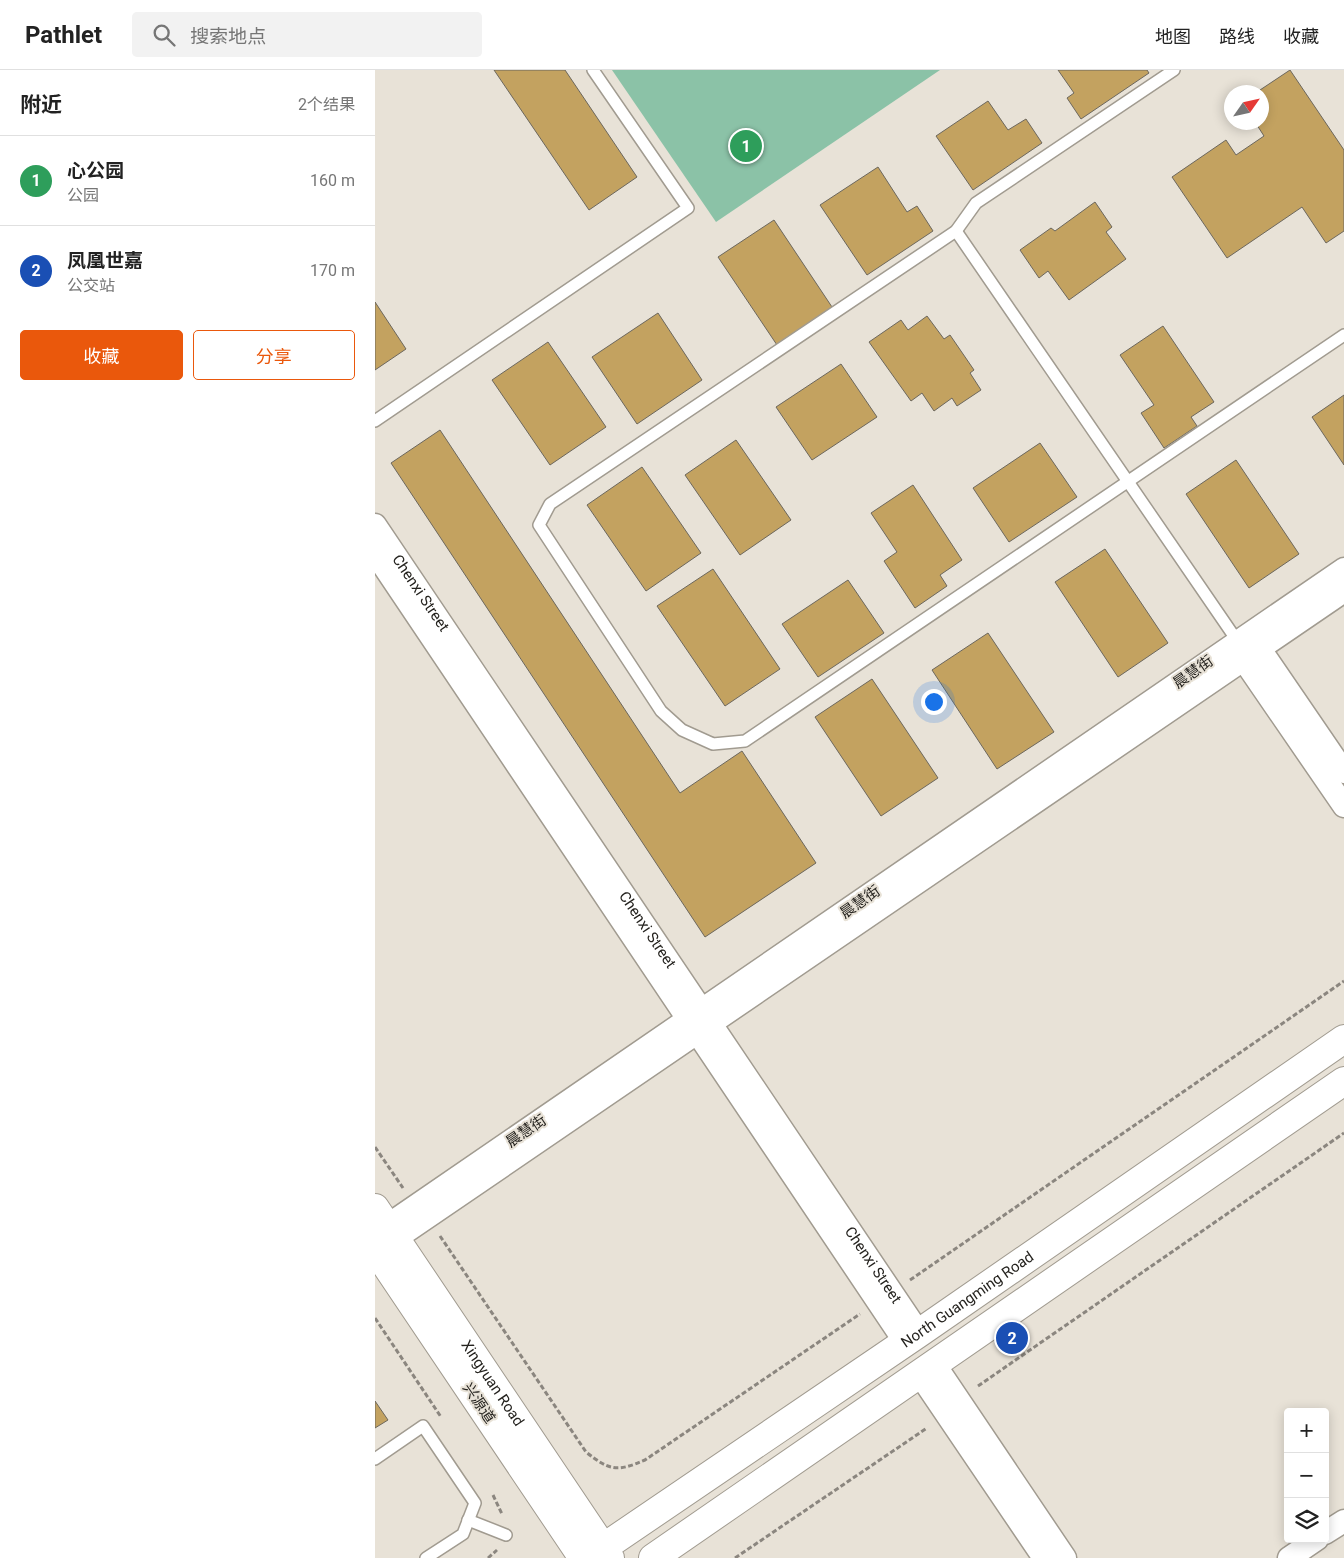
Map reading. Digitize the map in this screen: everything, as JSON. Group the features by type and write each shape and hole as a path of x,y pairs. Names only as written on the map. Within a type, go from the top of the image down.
{"main road":[{"name":"North Guangming Road","path":"596,1555 1344,1039"},
{"path":"653,1558 928,1370 1344,1081"},
{"name":"兴源道","path":"380,1237 596,1555"}],"street":[{"name":"Chenxi Street","path":"375,525 700,1022 912,1338"},
{"name":"Chenxi Street","path":"375,554 700,1022"},
{"name":"晨慧街","path":"1247,650 1344,570"},
{"name":"晨慧街","path":"380,1237 1247,650 1344,592"},
{"path":"1247,650 1344,772"},
{"path":"1247,650 1344,806"},
{"path":"928,1370 953,1407 1065,1558"},
{"path":"953,1407 1044,1558"},
{"path":"1329,1530 1344,1520"},
{"path":"1289,1558 1311,1543"}],"lane":[{"path":"375,421 688,208 593,70"},
{"path":"1174,70 976,203 957,230 550,504 539,525 661,712 682,730 713,744 745,741 1344,335"},
{"path":"957,230 1127,483 1247,650"},
{"path":"375,1459 423,1426 475,1502 463,1534 426,1558"},
{"path":"468,1520 506,1535"}],"path":[{"path":"735,1558 1344,1133"}],"green space":[{"path":"612,70 940,70 716,222"}],"building":[{"path":"494,70 565,70 637,177 589,210"},
{"path":"1058,70 1147,70 1149,73 1081,119 1067,98 1074,93"},
{"path":"1290,70 1344,150 1344,231 1326,243 1302,207 1227,258 1172,177 1226,140 1236,155 1264,136 1260,130 1269,130 1268,85"},
{"path":"988,101 1008,130 1026,119 1042,143 973,190 936,136"},
{"path":"878,167 907,212 917,206 933,231 867,275 820,205"},
{"path":"1095,202 1112,227 1106,232 1126,259 1069,300 1048,271 1039,278 1020,250 1051,228 1055,231"},
{"path":"774,220 832,307 777,345 718,257"},
{"path":"375,302 406,349 375,370"},
{"path":"658,313 702,380 637,424 592,357"},
{"path":"927,316 944,339 950,335 974,370 970,373 981,390 957,406 952,398 934,411 922,393 911,401 869,342 901,320 908,330"},
{"path":"1163,326 1214,402 1191,417 1197,426 1164,448 1141,413 1154,405 1120,355"},
{"path":"548,342 606,427 550,465 492,380"},
{"path":"841,364 877,417 812,460 776,407"},
{"path":"1344,395 1344,465 1312,417"},
{"path":"440,430 680,793 742,751 816,863 705,937 391,463"},
{"path":"736,440 791,520 740,555 685,475"},
{"path":"1040,443 1077,497 1009,542 973,488"},
{"path":"1236,460 1299,554 1249,588 1186,494"},
{"path":"642,467 701,553 646,591 587,505"},
{"path":"913,485 962,560 940,575 947,586 915,608 884,561 897,552 871,513"},
{"path":"1105,549 1168,643 1118,677 1055,582"},
{"path":"713,569 780,669 725,706 657,606"},
{"path":"848,580 884,633 818,677 782,624"},
{"path":"988,633 1054,732 997,769 932,670"},
{"path":"872,679 938,778 881,816 815,717"},
{"path":"375,1401 388,1420 375,1428"}],"place":[{"name":"心公园","path":"746,146"},
{"name":"凤凰世嘉","path":"1012,1338"}]}
